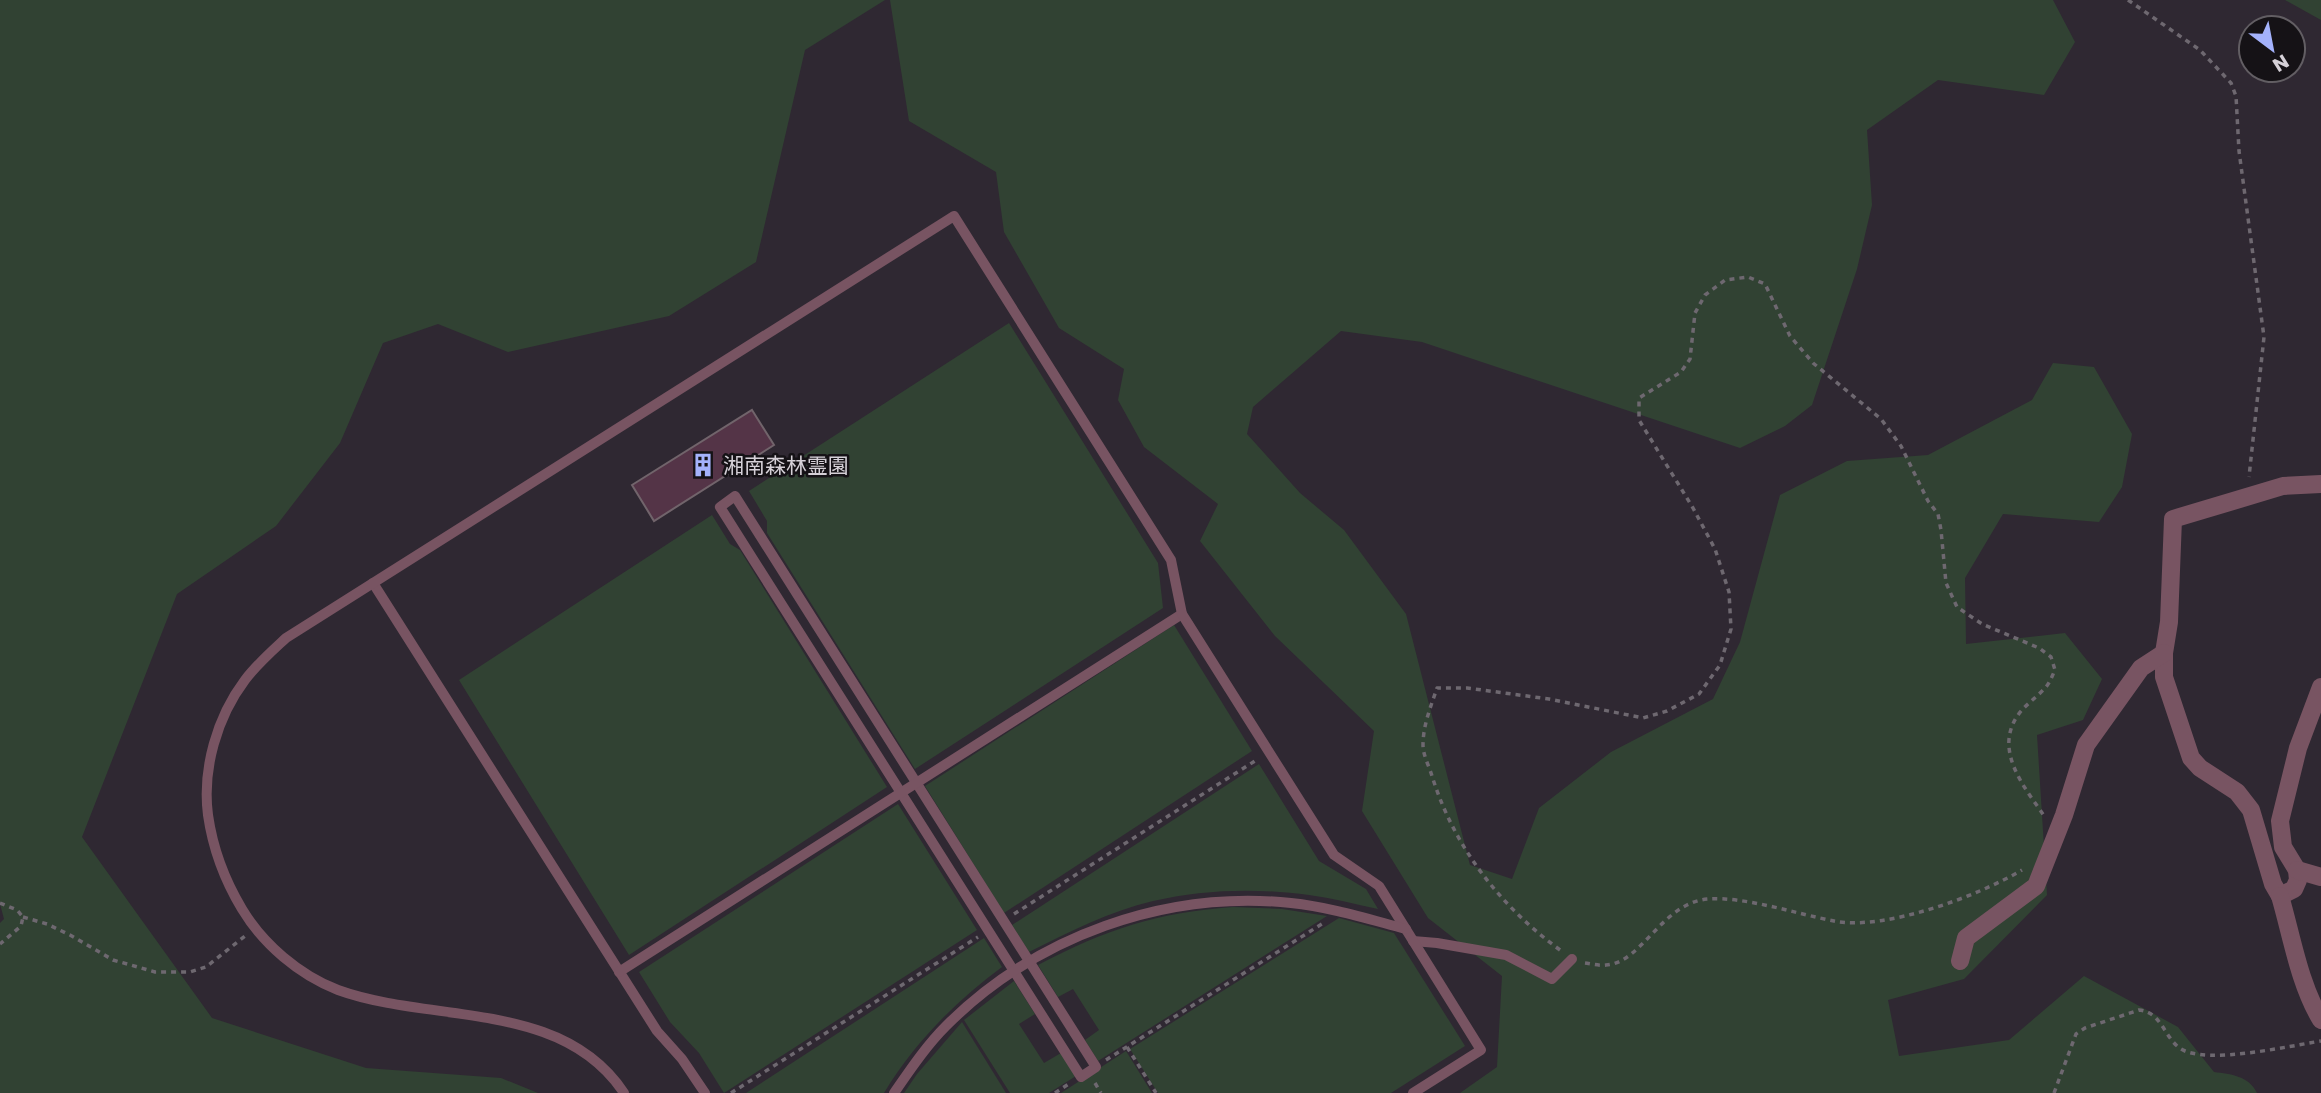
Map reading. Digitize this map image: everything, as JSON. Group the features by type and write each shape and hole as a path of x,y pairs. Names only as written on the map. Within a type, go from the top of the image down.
{"street":[{"path":"2321,484 2283,486 2173,519 2169,622 2164,653 2164,677 2191,758 2200,768 2237,793 2251,810 2273,884 2280,896 2302,975 2312,1005 2321,1020"},
{"path":"1960,961 1966,938 2036,886 2086,745 2141,668 2164,653"},
{"path":"2280,896 2294,889 2298,880 2297,870 2283,847 2280,821 2298,748 2321,687"},
{"path":"2297,870 2321,877"}],"lane":[{"path":"624,1093 592,1057 564,1039 534,1027 370,1000 335,989 294,965 255,928 231,891 219,866 207,805 208,776 214,741 229,706 244,681 261,660 286,638 954,216 1171,560 1182,614 1334,855 1378,887 1481,1050 1413,1093"},
{"path":"735,496 1096,1067 1081,1077 901,792 720,507 735,496"},
{"path":"373,583 657,1031 682,1059 705,1093"},
{"path":"619,972 1182,614"},
{"path":"894,1093 945,1027 981,994 1013,970 1064,941 1108,924 1152,911 1204,903 1292,903 1341,911 1405,929"},
{"path":"1413,941 1506,954 1552,979 1572,959"}],"path":[{"path":"2128,0 2200,50 2231,83 2236,96 2239,151 2264,337 2248,497"},
{"path":"2048,854 1993,886 1945,904 1865,923 1837,922 1744,902 1707,900 1692,903 1676,911 1634,952 1607,965 1572,959 1544,938 1492,888 1462,845 1435,787 1423,747 1425,723 1437,688 1467,688 1549,699 1643,718 1667,711 1699,694 1720,664 1731,629 1729,592 1715,550 1693,508 1639,420 1639,398 1681,372 1690,359 1695,313 1705,295 1725,280 1748,277 1765,284 1790,336 1813,363 1881,419 1901,446 1928,501 1938,514 1946,583 1957,607 1982,624 2039,648 2051,657 2055,670 2047,686 2018,713 2010,728 2008,751 2017,776 2046,818 2059,826"},
{"path":"0,903 17,910 23,916 70,935 113,960 155,972 190,972 206,967 255,928"},
{"path":"1096,1067 1341,911"},
{"path":"0,944 21,926 23,916"},
{"path":"2054,1093 2076,1034 2085,1028 2139,1010 2147,1010 2155,1016 2175,1044 2184,1051 2199,1055 2218,1056 2321,1041"},
{"path":"1127,1047 1156,1093"}],"green space":[{"path":"0,0 885,0 805,50 756,262 669,316 508,352 438,324 383,343 340,443 276,526 177,594 82,837 212,1018 366,1068 501,1078 538,1093 0,1093 0,923 4,919 0,904"},
{"path":"890,0 2053,0 2075,42 2044,95 1938,80 1867,130 1872,205 1857,269 1812,405 1785,426 1740,448 1422,342 1341,331 1253,407 1247,434 1300,493 1344,530 1406,614 1470,865 1512,879 1539,808 1611,752 1713,699 1740,642 1780,495 1847,461 1928,455 2032,400 2053,363 2094,367 2132,434 2122,487 2099,522 2003,514 1965,578 1966,644 2065,633 2102,679 2083,720 2037,735 2047,895 1964,979 1888,1000 1899,1056 2009,1040 2084,976 2178,1027 2214,1072 2244,1079 2257,1093 1460,1093 1497,1067 1502,976 1428,918 1362,811 1374,731 1275,636 1200,541 1218,504 1144,447 1118,400 1124,369 1059,328 1004,232 996,172 909,121"},
{"path":"2285,0 2321,0 2321,20"},
{"path":"1009,323 1158,563 1163,608 915,769 767,533 767,521 749,491"},
{"path":"712,515 730,544 740,550 887,787 629,955 459,680"},
{"path":"1174,625 1252,751 1004,913 925,786"},
{"path":"1259,764 1319,861 1366,889 1378,909 1290,893 1231,891 1191,894 1121,910 1029,952 1012,925"},
{"path":"898,804 977,930 724,1093 699,1053 670,1022 639,972"},
{"path":"1233,907 1282,909 1327,916 1098,1061 1085,1040 1099,1030 1073,989 1058,997 1038,965 1109,932 1155,918"},
{"path":"1339,918 1394,933 1465,1046 1391,1093 1158,1093 1130,1049"},
{"path":"984,938 1002,967 968,994 937,1024 909,1057 884,1093 746,1093"},
{"path":"1014,981 1035,1014 1019,1024 1044,1063 1061,1053 1076,1076 1049,1093 1010,1093 964,1020"},
{"path":"962,1022 1006,1093 904,1093 917,1074"},
{"path":"1126,1051 1152,1093 1061,1093"}],"building":[{"name":"湘南森林霊園","path":"752,410 774,445 654,521 632,485"}],"place":[{"name":"湘南森林霊園","path":"703,465"}]}
